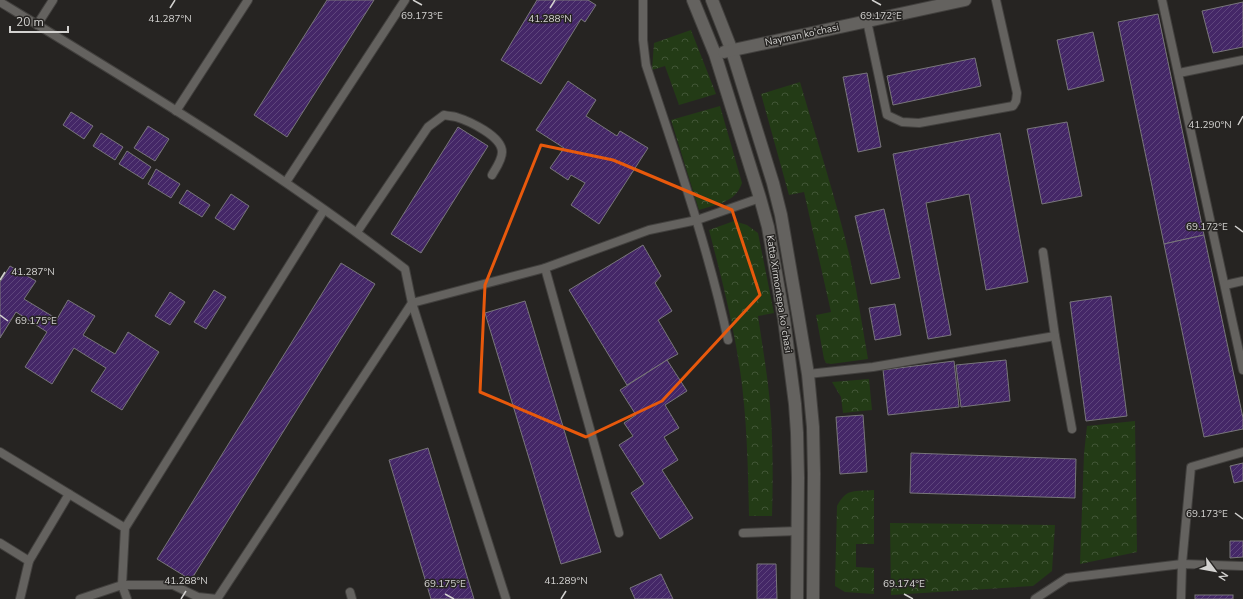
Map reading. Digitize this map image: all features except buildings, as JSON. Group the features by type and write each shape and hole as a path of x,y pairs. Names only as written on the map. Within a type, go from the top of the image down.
{"main road":[{"name":"Katta Xirmontepa koʻchasi","path":"693,0 715,54 760,198 768,227 784,319 795,404 798,470 797,599"},
{"name":"Katta Xirmontepa koʻchasi","path":"712,0 732,51 777,199 787,248 808,374 813,427 813,599"},
{"name":"Nayman ko'chasi","path":"715,54 966,0"}],"lane":[{"path":"37,25 52,0"},
{"path":"176,112 248,0"},
{"path":"286,182 405,0"},
{"path":"642,0 643,40 646,65 697,220 718,296 728,340"},
{"path":"866,22 887,115 902,122 919,122 1013,106 1016,101 1017,93 996,0"},
{"path":"1162,0 1243,368"},
{"path":"0,2 286,182 357,232 405,269 412,303 506,599"},
{"path":"1179,73 1243,60"},
{"path":"357,232 428,127 444,115 455,116 475,125 494,137 500,145 502,152 500,162 492,175"},
{"path":"80,599 122,585 173,585 198,597 217,599 412,303 545,268 649,230 697,220 760,198"},
{"path":"127,599 122,585 125,528 324,210"},
{"path":"1043,252 1055,336 1072,429"},
{"path":"545,268 618,533"},
{"path":"1224,285 1243,281"},
{"path":"808,374 873,367 1055,336"},
{"path":"0,452 125,528"},
{"path":"1181,599 1182,564 1191,467 1243,452"},
{"path":"20,599 29,561 69,494"},
{"path":"743,533 798,531"},
{"path":"0,543 29,561"},
{"path":"1035,599 1067,578 1182,564 1243,566"}],"highlighted area":[{"path":"541,145 613,160 732,210 760,295 662,401 586,437 480,392 485,285"}],"green space":[{"path":"691,30 716,94 679,105 665,66 652,70 654,43"},
{"path":"800,82 845,236 868,359 831,364 826,363 824,359 816,315 831,312 804,192 789,195 761,94"},
{"path":"720,106 742,183 739,190 730,199 699,210 671,120"},
{"path":"734,221 747,225 758,233 774,313 758,316 771,417 773,466 772,516 749,516 746,424 740,370 730,317 709,230"},
{"path":"869,379 872,410 843,413 841,397 832,382"},
{"path":"1135,421 1137,552 1080,564 1084,454 1087,426"},
{"path":"874,490 874,544 856,544 856,567 874,568 874,594 845,592 835,586 837,506 848,493"},
{"path":"890,523 1055,525 1052,571 1033,586 891,595"}]}
